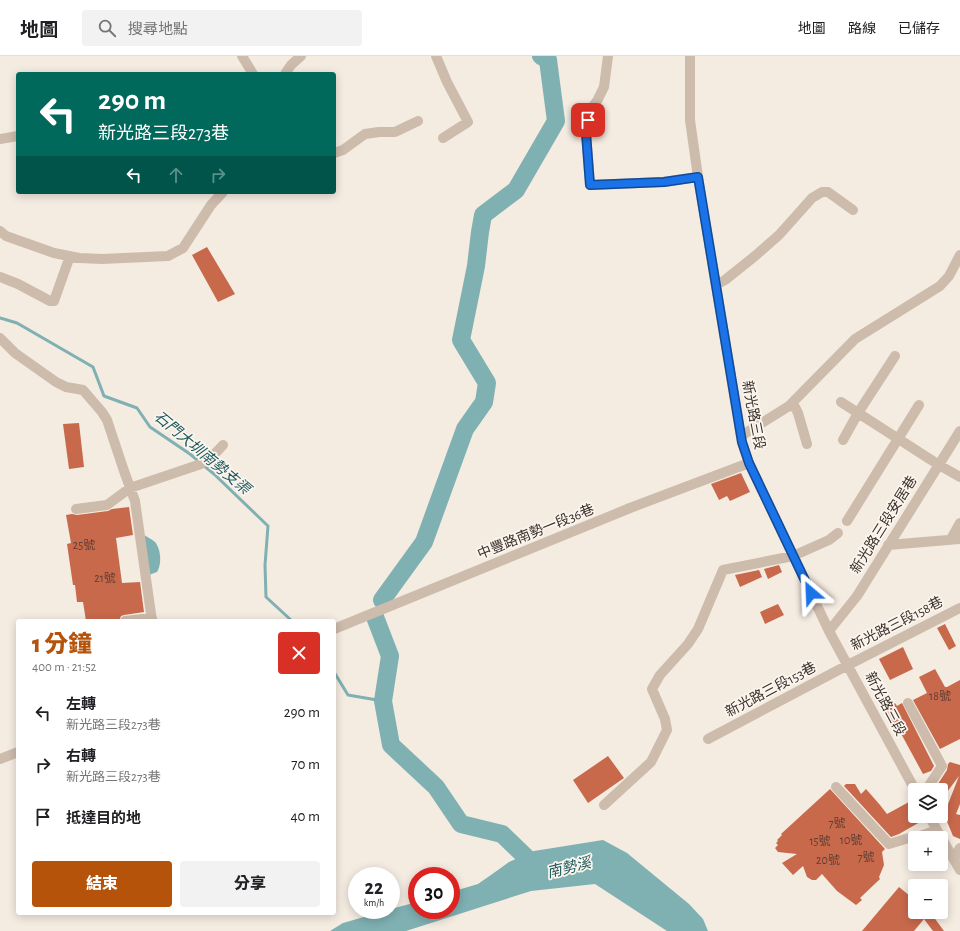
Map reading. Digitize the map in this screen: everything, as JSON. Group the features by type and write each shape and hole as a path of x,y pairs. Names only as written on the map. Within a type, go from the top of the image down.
{"street":[{"path":"242,56 252,72"},
{"path":"286,72 291,65 302,56"},
{"path":"436,56 447,82 468,122 443,138"},
{"path":"608,56 604,87 597,102 591,109 586,133 590,185 664,182 698,177"},
{"name":"新光路三段","path":"690,56 690,120 742,442 749,463 829,631 911,783"},
{"path":"336,152 343,150 364,134 395,132 418,121"},
{"path":"0,139 16,136"},
{"path":"716,285 725,280 749,261 774,239 812,198 822,192 828,192 853,210"},
{"path":"0,231 6,236 54,253 79,258 102,259 168,256 184,248 210,205 221,194"},
{"path":"741,436 789,406 855,339 940,286 949,276 960,255"},
{"path":"0,277 18,284 50,301 54,301 70,256"},
{"path":"0,338 15,353 56,382 66,387 79,388 83,390 107,420 135,501 152,619"},
{"path":"843,440 858,413 895,356"},
{"path":"841,402 960,477"},
{"path":"789,406 795,407 798,413 807,444"},
{"path":"847,521 919,406"},
{"name":"新光路三段安居巷","path":"829,631 857,596 960,431"},
{"path":"76,509 107,506 130,488 206,461 216,454 223,445"},
{"name":"中豐路南勢一段36巷","path":"336,629 630,508 749,463"},
{"path":"888,545 955,539 960,523"},
{"path":"604,805 651,762 667,730 665,719 652,689 660,675 688,644 698,629 723,570 793,556 829,540 838,533"},
{"name":"新光路三段158巷","path":"848,666 960,608"},
{"name":"新光路三段153巷","path":"708,739 848,666"},
{"path":"908,703 942,766 931,783"},
{"path":"0,759 16,753"},
{"path":"836,787 889,844 937,830"},
{"path":"933,823 960,870"},
{"path":"954,859 960,848"}],"water":[{"path":"144,535 155,542 159,549 160,557 159,569 157,572 149,575"},
{"name":"南勢溪","path":"603,840 627,853 689,904 703,919 708,931 667,931 595,884 531,891 460,914 460,889 478,884 509,862 534,851"},
{"path":"408,904 408,919 444,919 406,931 330,931 343,923 357,919 400,919 400,907"}],"building":[{"path":"207,247 235,294 218,302 192,255"},
{"path":"79,423 84,467 69,469 63,424"},
{"path":"741,473 750,492 730,501 727,496 719,500 711,484"},
{"path":"129,507 133,535 116,538 122,583 140,582 144,612 124,615 121,616 120,619 86,619 83,602 77,602 75,585 73,585 67,544 71,543 66,515 108,511 112,509"},
{"path":"779,565 782,572 768,579 764,569"},
{"path":"759,570 762,577 740,587 735,575"},
{"path":"778,604 784,615 765,624 760,612"},
{"path":"945,624 956,646 949,650 937,628"},
{"path":"903,647 913,669 890,680 879,659"},
{"path":"935,669 945,687 960,680 960,739 940,749 913,700 927,693 919,677"},
{"path":"895,703 897,706 902,703 934,766 931,771 923,774 898,728 895,729 884,710 888,708 887,704"},
{"path":"608,756 624,778 588,803 573,780"},
{"path":"950,762 960,765 960,804 956,814 960,815 960,839 953,836 948,823 948,804 959,776 948,791 948,783 939,783 947,770"},
{"path":"846,784 855,784 861,794 866,789 887,814 908,803 908,823 918,823 891,837 844,786"},
{"path":"830,789 885,849 882,852 884,865 879,877 880,879 860,898 862,900 856,905 837,891 822,874 816,880 812,880 807,877 803,866 793,875 782,863 797,854 778,852 775,848 778,845 776,843 782,835 781,834"},
{"path":"899,887 908,894 908,919 924,919 914,931 862,931"},
{"path":"924,919 935,919 944,931 933,931"}],"waterway":[{"path":"382,600 424,542 465,429 484,402 487,383 461,340 476,266 483,215 516,190 556,121 548,60 541,56"},
{"name":"石門大圳南勢支渠","path":"0,318 17,323 93,367 104,396 137,408 150,427 190,454 214,474 268,526 265,565 266,597 290,619"},
{"path":"375,617 390,656 383,701 391,745 436,787 461,824 502,834 532,863 539,876"},
{"name":"石門大圳南勢支渠","path":"336,675 348,695 383,701"}],"route":[{"path":"588,120 586,133 590,185 664,182 698,177 742,442 749,463 811,593"}]}
